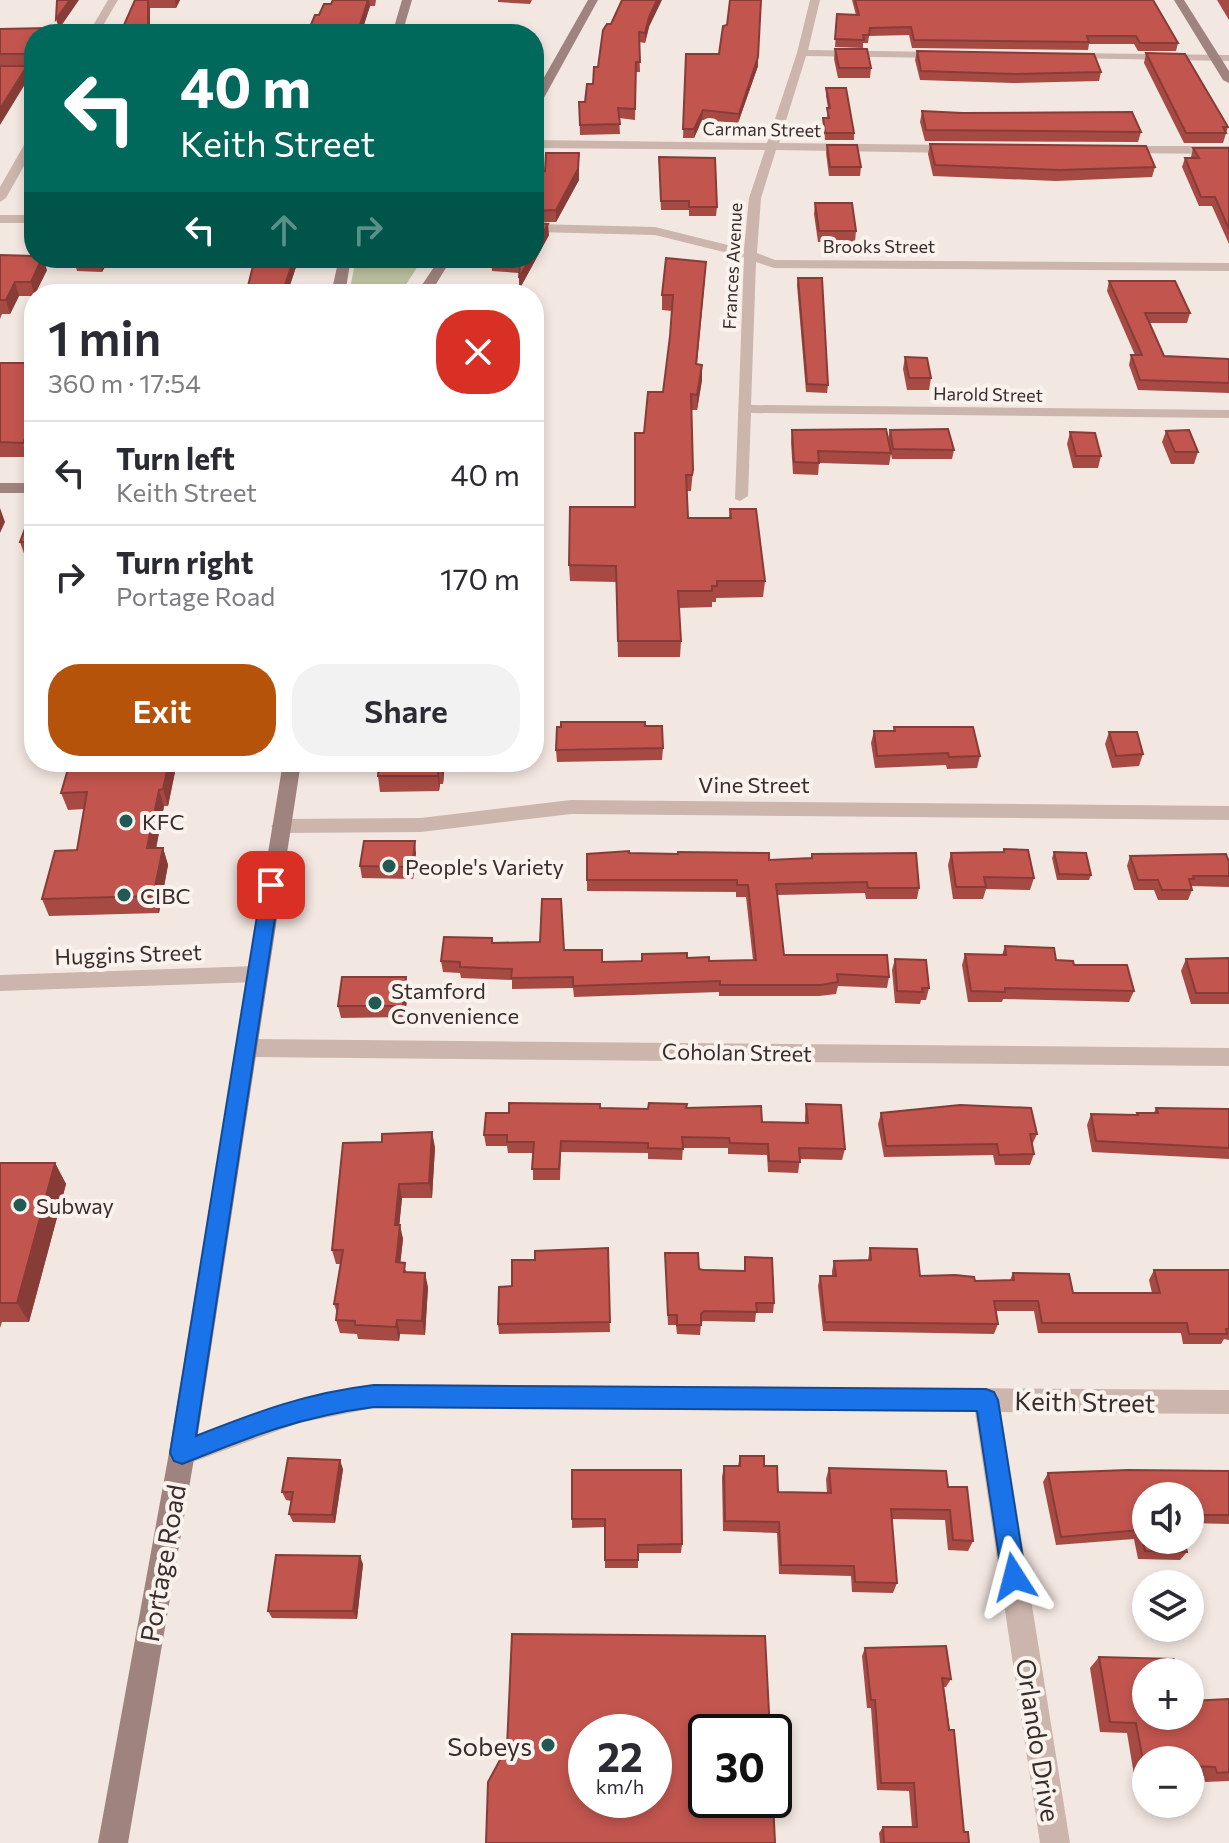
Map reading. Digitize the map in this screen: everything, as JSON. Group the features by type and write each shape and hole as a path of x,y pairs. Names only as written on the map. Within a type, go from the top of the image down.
{"main road":[{"path":"400,24 407,0"},
{"path":"544,76 593,0"},
{"path":"1179,0 1229,80"},
{"path":"0,488 24,488"},
{"name":"Portage Road","path":"113,1843 182,1453 290,772"}],"street":[{"path":"99,24 113,0"},
{"name":"Frances Avenue","path":"740,496 755,198 802,53 815,0"},
{"path":"802,53 961,55"},
{"path":"1056,56 1229,58"},
{"path":"0,70 24,70"},
{"name":"Carman Street","path":"544,144 960,149"},
{"path":"1102,149 1229,150"},
{"path":"0,198 24,156"},
{"path":"0,219 24,219"},
{"name":"Brooks Street","path":"544,228 655,231 724,246 774,264 1229,267"},
{"name":"Harold Street","path":"746,409 1229,414"},
{"name":"Vine Street","path":"280,826 421,825 571,807 1229,813"},
{"name":"Huggins Street","path":"0,983 257,974"},
{"name":"Coholan Street","path":"246,1048 1229,1057"},
{"name":"Keith Street","path":"182,1453 277,1415 327,1402 374,1396 1229,1402"},
{"name":"Orlando Drive","path":"986,1400 1055,1843"}],"green space":[{"path":"354,268 417,268 406,284 351,284"}],"building":[{"path":"57,0 70,0 56,19"},
{"path":"135,0 148,0 148,24 124,24"},
{"path":"333,0 368,0 360,24 311,24 324,4 331,4"},
{"path":"622,0 657,0 645,33 639,32 640,62 636,62 635,109 618,108 620,124 580,125 579,102 585,102 587,84 593,84 603,30 611,24"},
{"path":"730,0 761,0 758,57 739,114 703,110 694,129 683,129 686,54 719,54"},
{"path":"855,0 1153,0 1178,43 1140,43 1136,36 1087,36 1089,42 914,40 911,27 870,28 869,35 863,35 864,40 835,39 837,14 859,15"},
{"path":"24,28 24,54 0,54 0,29"},
{"path":"835,49 867,49 871,68 839,68"},
{"path":"917,51 1094,54 1101,72 1015,74 921,71"},
{"path":"1146,53 1185,54 1228,127 1223,127 1226,133 1186,133"},
{"path":"0,66 24,66 24,71 0,109"},
{"path":"826,88 846,88 854,133 825,133 823,118 829,118 827,108 830,108"},
{"path":"922,111 1132,112 1141,132 926,130"},
{"path":"930,144 1146,146 1155,167 1059,170 935,165"},
{"path":"827,145 857,145 861,167 830,167"},
{"path":"1193,148 1229,148 1229,229 1215,197 1201,197 1185,158 1199,158"},
{"path":"546,153 579,153 578,169 556,210 544,211"},
{"path":"659,157 715,158 717,207 689,207 689,201 661,201"},
{"path":"815,203 852,203 856,231 819,231"},
{"path":"0,255 24,256 24,268 37,268 31,282 15,282 6,300 0,300"},
{"path":"666,258 706,262 696,364 702,365 697,395 691,394 693,470 692,475 686,475 688,518 731,518 730,509 756,509 765,581 717,581 712,591 678,591 681,641 618,641 616,566 569,565 570,507 635,507 635,433 644,433 648,392 663,392 670,336 673,295 662,295"},
{"path":"252,268 291,268 285,284 248,284"},
{"path":"798,278 822,278 828,385 807,384"},
{"path":"1109,281 1175,281 1190,313 1145,313 1164,356 1229,359 1229,383 1140,380 1131,355 1142,355"},
{"path":"905,357 927,358 931,378 909,378"},
{"path":"0,363 24,363 24,441 0,442"},
{"path":"886,429 891,453 818,451 819,463 794,462 792,430"},
{"path":"948,429 954,450 893,449 890,430"},
{"path":"1189,430 1198,452 1175,452 1166,431"},
{"path":"1070,432 1095,433 1101,456 1076,456"},
{"path":"561,722 645,722 645,726 662,726 663,748 556,750 557,727 561,727"},
{"path":"894,727 973,727 980,756 949,757 948,753 877,756 874,731 895,731"},
{"path":"1109,732 1137,732 1143,754 1116,756"},
{"path":"67,772 167,772 163,789 159,790 147,848 163,848 153,896 42,899 55,851 77,850 87,792 61,793"},
{"path":"378,772 438,772 438,776 378,776"},
{"path":"364,841 415,841 412,867 360,866"},
{"path":"1004,849 1028,850 1034,878 984,877 986,887 956,887 951,853 1004,852"},
{"path":"629,851 769,853 769,860 812,858 812,854 916,853 919,888 868,888 867,882 776,884 784,955 887,955 889,977 837,974 838,982 821,985 720,985 720,981 573,986 573,977 511,978 512,969 460,967 460,962 441,961 444,937 492,938 492,943 540,942 542,899 561,899 564,950 602,950 602,962 642,961 642,954 687,953 687,958 709,957 709,961 756,960 748,885 737,885 737,880 587,880 587,854"},
{"path":"1054,852 1086,853 1091,875 1059,874"},
{"path":"1226,854 1229,876 1193,876 1194,879 1189,879 1192,890 1162,890 1158,880 1138,880 1130,856"},
{"path":"1005,946 1054,948 1056,960 1073,961 1074,965 1127,965 1134,991 1005,988 1005,992 971,991 965,954 1006,955"},
{"path":"1229,958 1229,993 1196,993 1186,959"},
{"path":"895,959 926,960 929,988 922,988 923,992 897,991"},
{"path":"342,977 406,977 403,1006 338,1006"},
{"path":"509,1103 600,1104 600,1108 648,1109 649,1103 687,1104 686,1108 761,1106 762,1122 808,1123 806,1104 841,1105 845,1149 799,1148 800,1162 769,1161 768,1144 730,1143 729,1138 682,1137 683,1149 648,1148 648,1143 561,1141 559,1169 532,1169 534,1142 507,1142 507,1135 484,1135 486,1113 509,1113"},
{"path":"960,1105 1031,1108 1037,1134 1030,1134 1034,1154 999,1155 997,1144 886,1146 881,1113"},
{"path":"1156,1108 1229,1109 1229,1148 1096,1141 1091,1114 1158,1113"},
{"path":"432,1132 429,1183 399,1184 395,1225 400,1225 396,1262 405,1263 404,1272 425,1273 422,1321 397,1320 396,1327 355,1325 355,1321 336,1320 338,1304 334,1304 343,1250 332,1250 343,1143 382,1142 382,1134"},
{"path":"0,1163 55,1163 17,1303 0,1303"},
{"path":"608,1248 610,1322 498,1324 499,1287 512,1286 512,1260 535,1260 535,1251"},
{"path":"870,1248 917,1249 920,1276 955,1275 974,1277 975,1281 1014,1280 1013,1273 1069,1274 1073,1293 1160,1293 1154,1270 1229,1270 1229,1329 1226,1329 1227,1334 1189,1334 1187,1323 1042,1323 1038,1301 994,1301 998,1324 825,1322 820,1276 836,1276 834,1261 871,1260"},
{"path":"665,1253 698,1253 699,1269 703,1270 745,1271 745,1257 772,1258 774,1303 756,1303 757,1312 704,1311 701,1325 677,1325 677,1315 668,1315"},
{"path":"740,1456 764,1456 764,1466 777,1466 778,1492 831,1493 829,1468 946,1471 948,1487 967,1487 973,1541 953,1540 950,1510 891,1509 897,1583 855,1582 854,1566 781,1565 779,1522 725,1521 724,1466 740,1466"},
{"path":"288,1458 340,1460 332,1515 289,1514 293,1492 282,1492"},
{"path":"572,1470 681,1470 682,1544 638,1545 638,1560 605,1560 605,1519 572,1519"},
{"path":"1229,1471 1229,1515 1204,1515 1204,1482 1132,1482 1132,1531 1061,1537 1048,1473"},
{"path":"276,1555 360,1556 353,1611 268,1611"},
{"name":"Sobeys","path":"512,1634 765,1636 769,1714 688,1714 688,1818 774,1818 775,1843 486,1843 488,1782 507,1747"},
{"path":"946,1646 951,1679 942,1678 949,1730 954,1730 964,1832 968,1832 969,1843 884,1843 883,1827 917,1827 914,1783 881,1783 875,1700 871,1700 865,1648"},
{"path":"1099,1657 1136,1658 1132,1658 1132,1723 1110,1722"},
{"path":"1229,1699 1229,1772 1217,1773 1215,1767 1204,1767 1204,1746 1140,1746 1137,1730 1204,1730 1204,1700"}],"place":[{"name":"KFC","path":"126,821"},
{"name":"People's Variety","path":"389,866"},
{"name":"CIBC","path":"124,895"},
{"name":"Stamford Convenience","path":"375,1003"},
{"name":"Subway","path":"20,1205"},
{"name":"Sobeys","path":"548,1745"}],"route":[{"path":"271,885 182,1453 277,1415 327,1402 374,1396 986,1400 1014,1577"}]}
